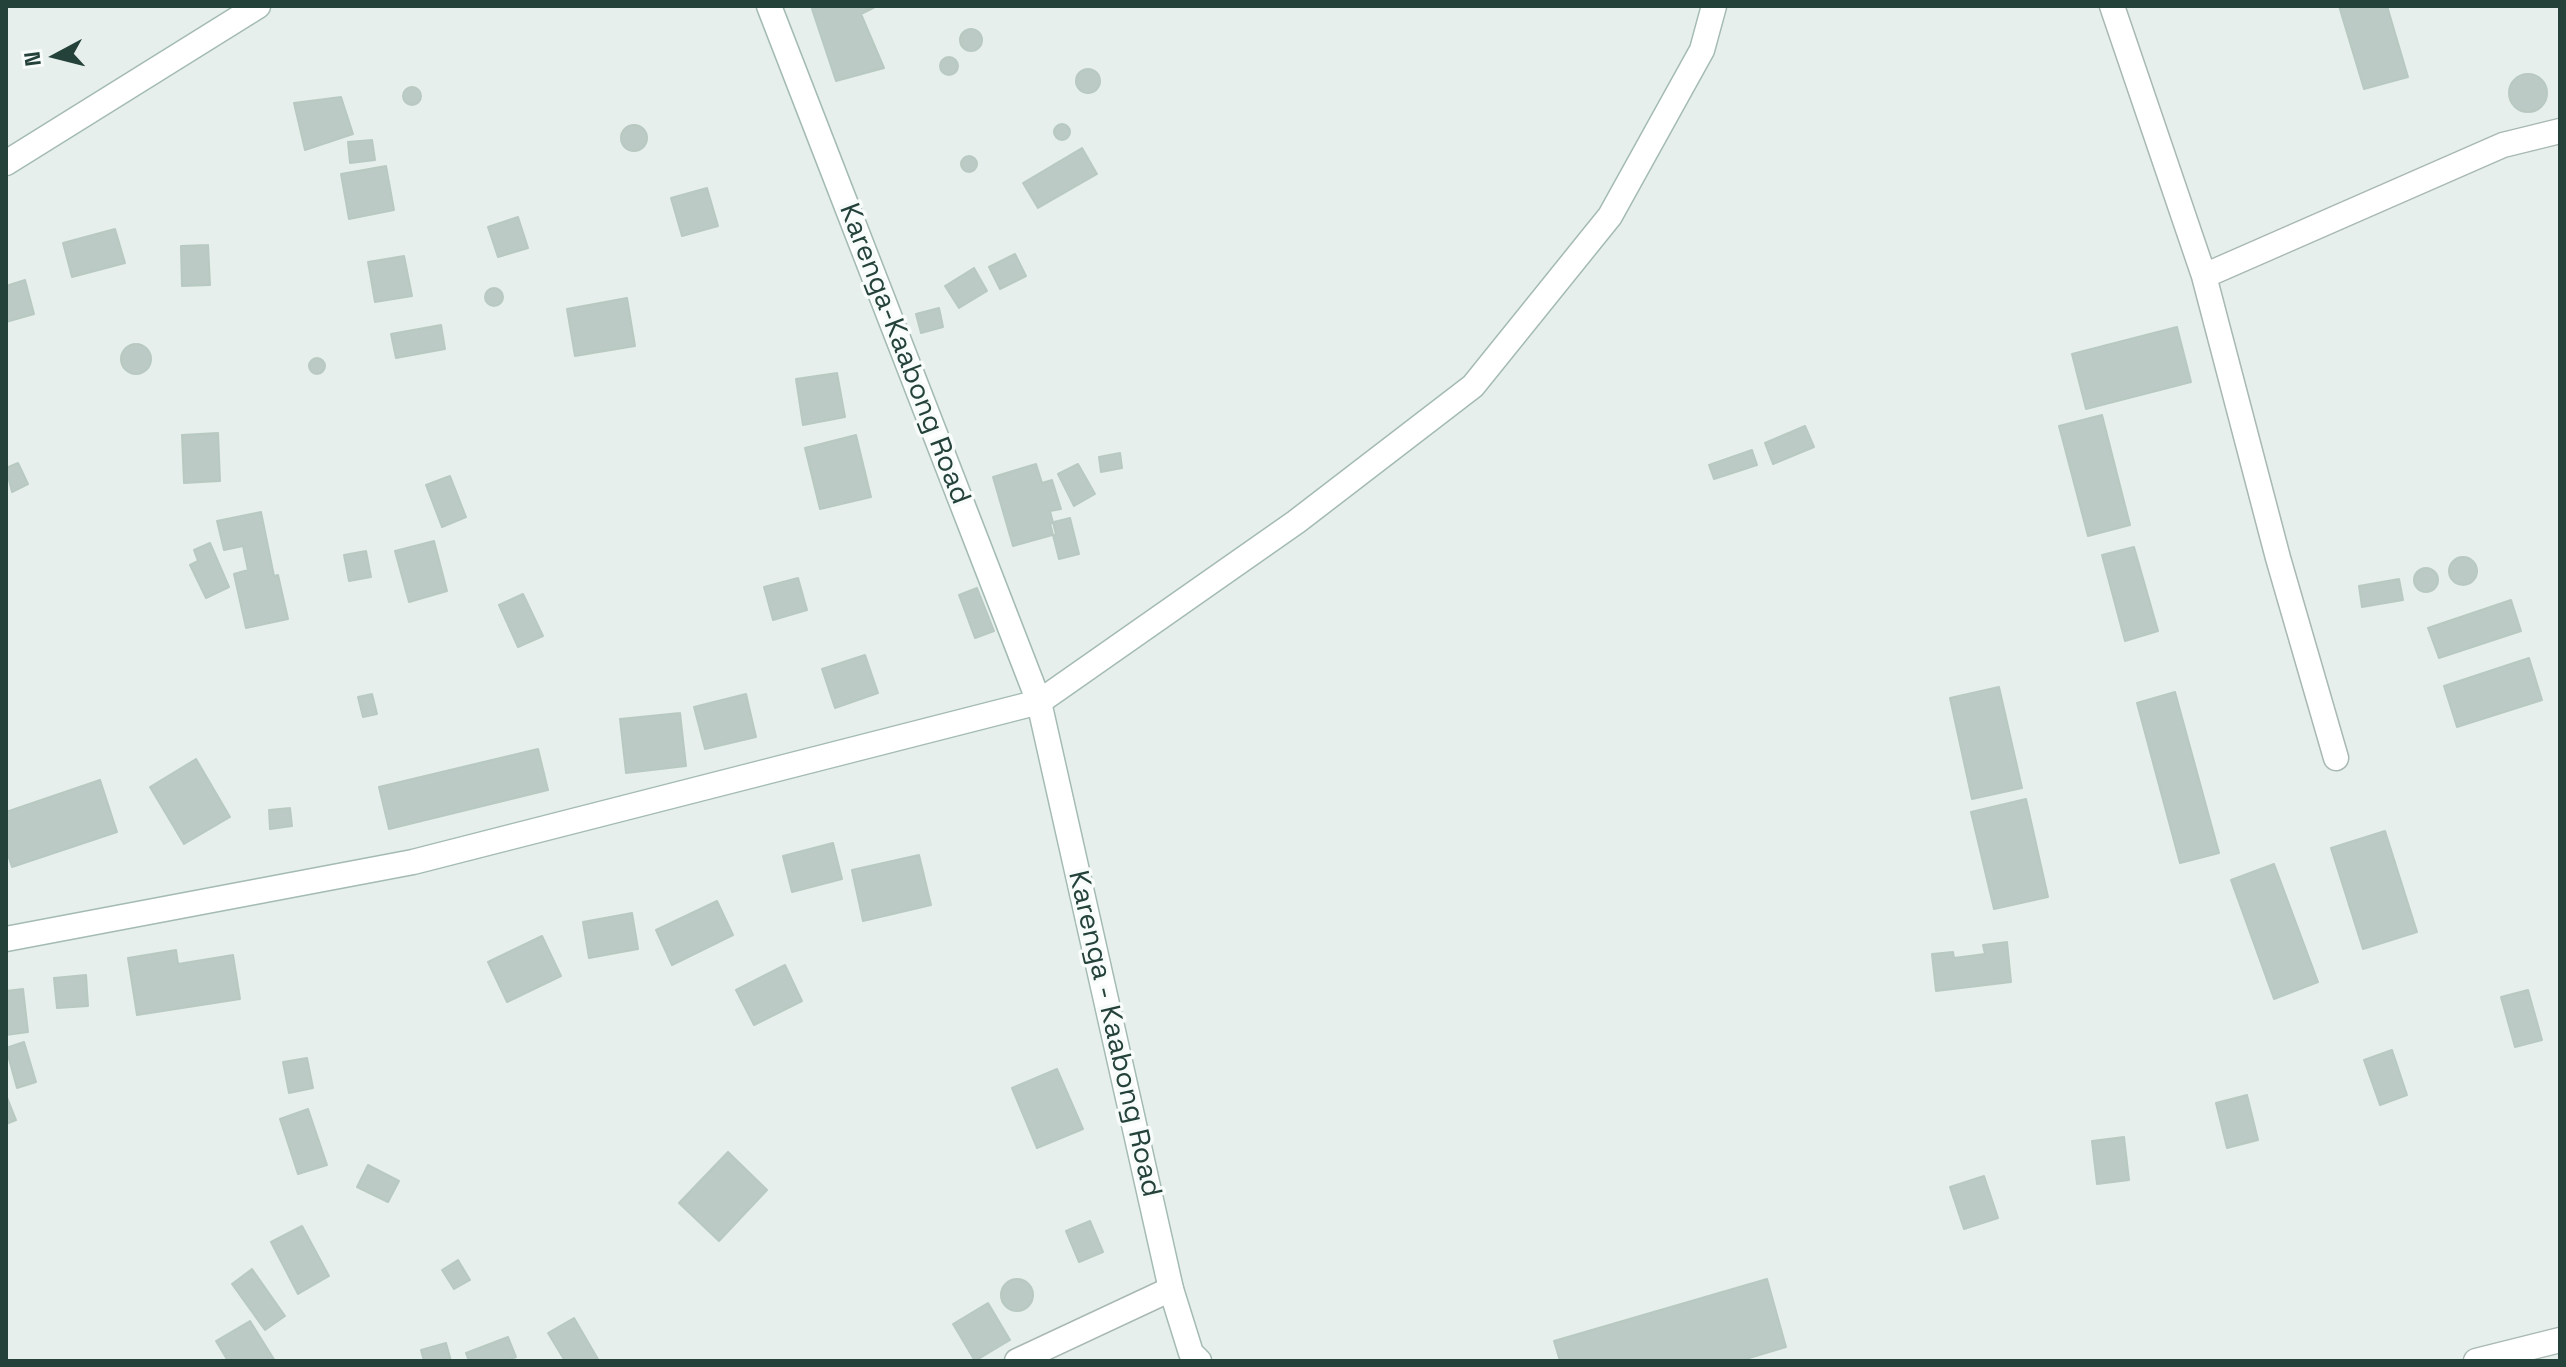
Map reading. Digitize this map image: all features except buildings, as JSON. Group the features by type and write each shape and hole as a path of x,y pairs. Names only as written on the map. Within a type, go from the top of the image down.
{"main road":[{"path":"6,163 258,6"},
{"name":"Karenga-Kaabong Road","path":"769,6 1039,702"},
{"path":"6,939 413,862 1039,702 1296,522 1473,386 1610,216 1702,50 1714,6"},
{"path":"2112,6 2204,276 2278,558 2336,758"},
{"path":"2204,276 2503,145 2560,131"},
{"name":"Karenga - Kaabong Road","path":"1039,702 1171,1289 1195,1358"},
{"path":"1017,1361 1171,1289"},
{"path":"2476,1361 2560,1340"}]}
